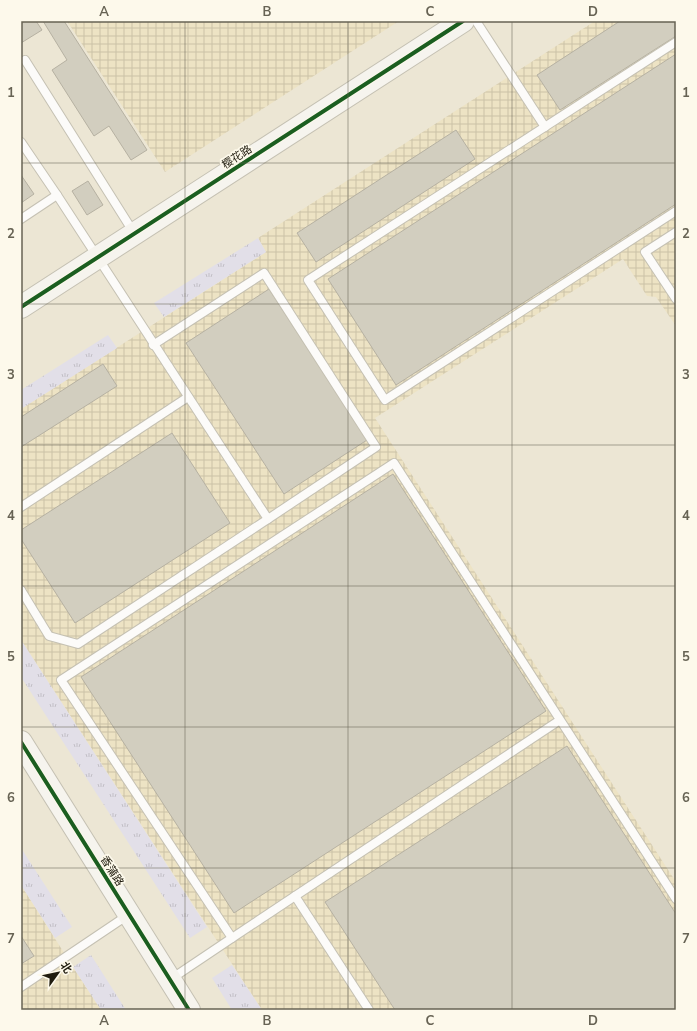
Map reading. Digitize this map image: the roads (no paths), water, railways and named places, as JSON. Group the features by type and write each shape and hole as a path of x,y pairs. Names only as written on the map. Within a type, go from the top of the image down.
{"street":[{"name":"樱花路","path":"21,307 463,21"},
{"name":"香蒲路","path":"21,742 189,1010"}],"lane":[{"path":"476,21 545,127"},
{"path":"676,42 308,280 385,400 676,212"},
{"path":"25,60 134,234"},
{"path":"21,142 268,519"},
{"path":"21,219 57,195"},
{"path":"676,232 645,252 676,299"},
{"path":"21,590 49,636 78,644 376,447 264,273 154,345"},
{"path":"21,507 188,397"},
{"path":"232,938 61,680 394,463 676,899"},
{"path":"170,980 560,720"},
{"path":"295,896 369,1010"},
{"path":"21,987 129,914"}]}
